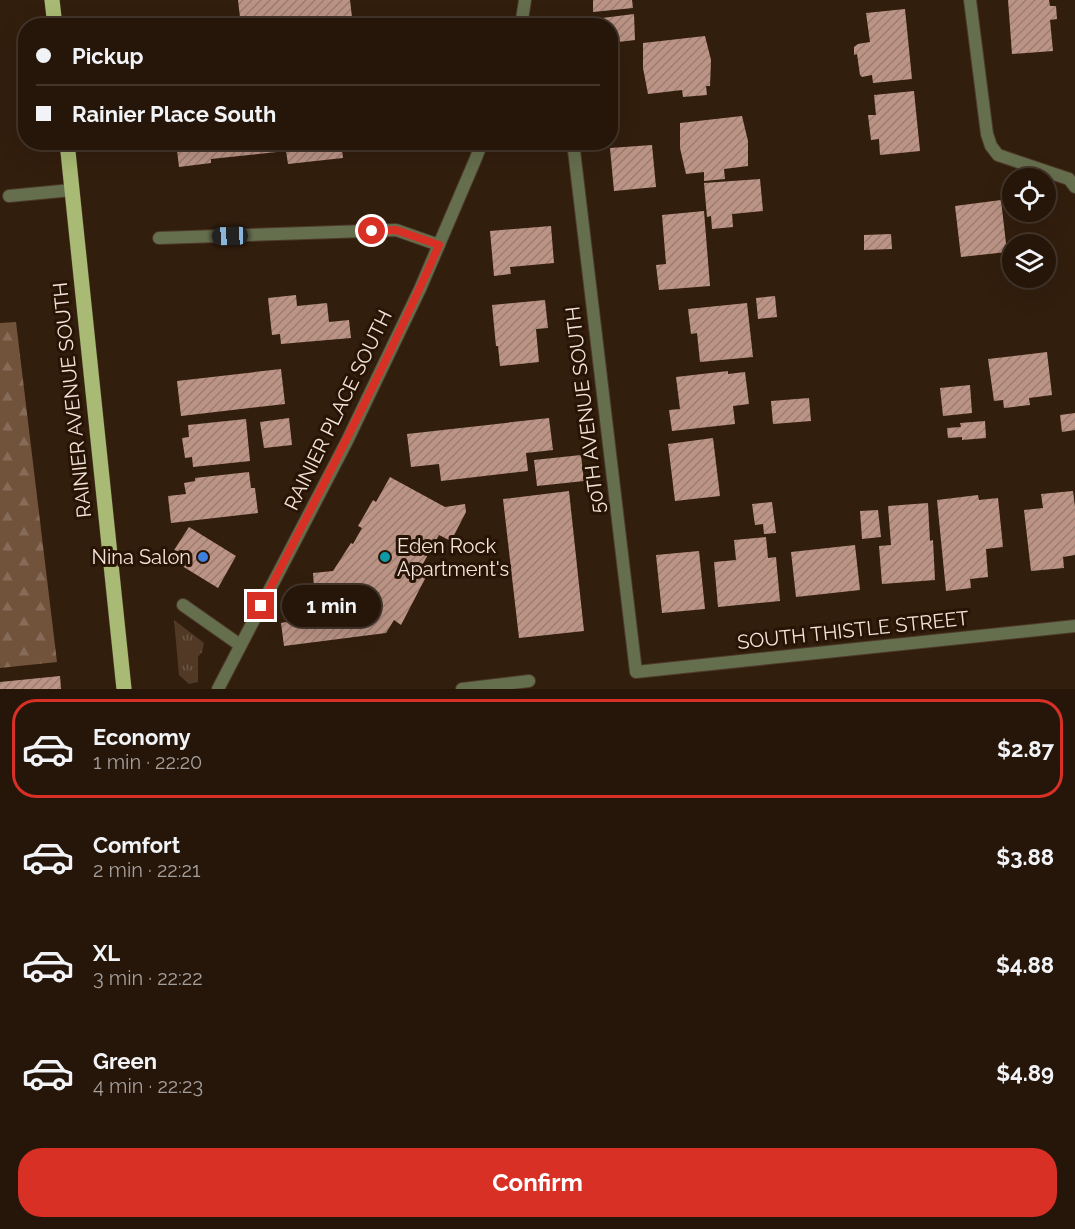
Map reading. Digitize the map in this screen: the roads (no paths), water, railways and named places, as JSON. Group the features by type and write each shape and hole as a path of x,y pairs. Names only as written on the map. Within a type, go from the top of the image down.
{"main road":[{"path":"52,0 54,18"},
{"name":"RAINIER AVENUE SOUTH","path":"68,150 124,689"}],"street":[{"path":"522,18 525,0"},
{"path":"970,0 987,134 991,146 998,155 1070,179 1075,187"},
{"name":"RAINIER PLACE SOUTH","path":"218,689 346,441 415,299 479,150"},
{"name":"50TH AVENUE SOUTH","path":"574,150 636,672"},
{"path":"9,196 72,190"},
{"path":"159,238 396,230 439,245"},
{"path":"183,605 240,645"},
{"name":"SOUTH THISTLE STREET","path":"636,672 1075,626"},
{"path":"462,689 529,681"}],"place":[{"name":"Nina Salon","path":"203,557"},
{"name":"Eden Rock Apartment's","path":"385,557"}]}
